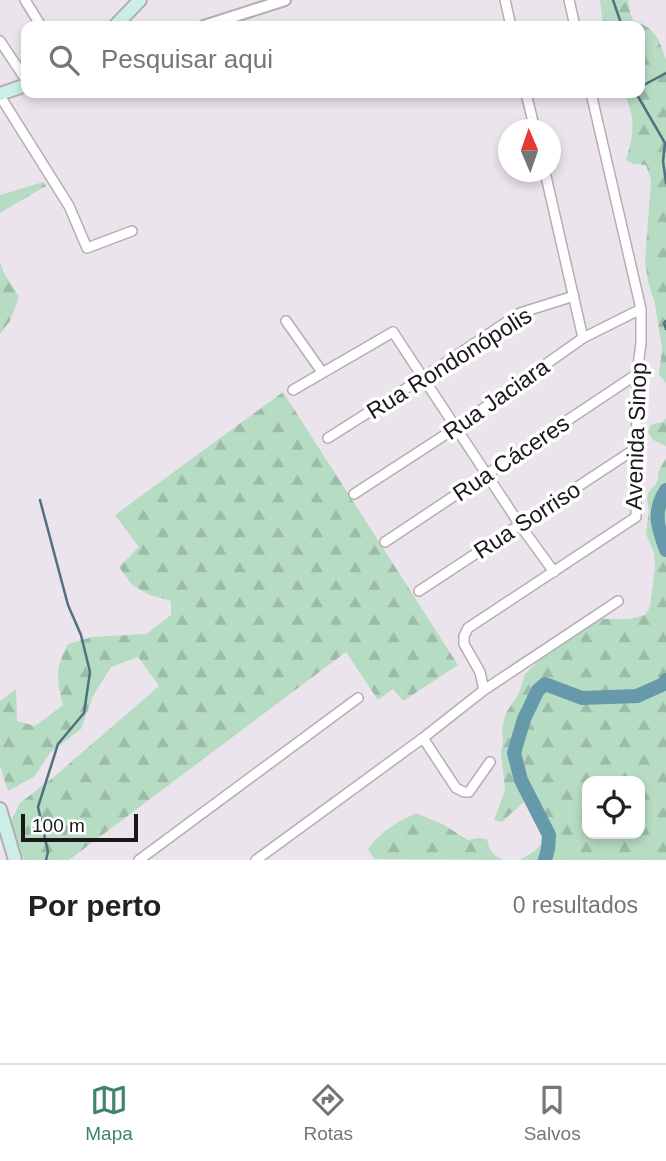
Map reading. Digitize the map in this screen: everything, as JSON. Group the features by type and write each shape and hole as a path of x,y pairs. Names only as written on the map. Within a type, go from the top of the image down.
{"main road":[{"path":"120,21 140,0"},
{"path":"0,95 21,84"},
{"path":"0,809 15,860"}],"street":[{"path":"25,0 38,21"},
{"path":"220,21 285,0"},
{"path":"505,0 510,21"},
{"path":"569,0 574,21"},
{"path":"0,41 21,74"},
{"path":"0,95 69,206 87,248 132,231"},
{"path":"527,98 532,119"},
{"name":"Avenida Sinop","path":"484,690 480,672 464,644 468,628 636,517 635,449 641,309 592,98"},
{"path":"547,182 583,338"},
{"name":"Rua Rondonópolis","path":"328,438 520,313 574,296"},
{"name":"Rua Jaciara","path":"354,494 457,427 583,338 641,309"},
{"path":"286,321 322,372"},
{"path":"293,390 393,332 554,572"},
{"name":"Rua Cáceres","path":"385,542 637,374"},
{"name":"Rua Sorriso","path":"419,590 635,449"},
{"path":"256,860 484,690 618,601"},
{"path":"139,860 358,698"},
{"path":"423,738 456,788 464,792 470,792 489,762"}],"green space":[{"path":"600,0 628,0 635,21 602,21"},
{"path":"645,26 656,35 666,60 666,383 659,375 662,349 645,261 651,180 646,165 633,164 626,160 631,142 630,111 626,98 645,98"},
{"path":"43,182 46,186 0,213 0,195"},
{"path":"0,262 19,297 10,321 0,334"},
{"path":"283,392 458,665 403,701 393,689 378,700 346,652 69,860 24,860 10,823 20,803 159,686 138,657 111,667 93,696 81,729 50,753 35,776 8,791 0,766 0,701 16,689 17,721 35,726 63,705 58,674 68,644 92,637 146,634 171,615 171,601 150,595 132,585 119,567 139,547 115,515"},
{"path":"666,418 666,446 653,440 648,432 651,425 663,422"},
{"path":"666,458 666,860 520,860 536,850 548,835 530,796 502,822 494,820 505,790 501,752 506,713 519,693 525,674 549,650 598,619 629,619 645,615 650,607 655,568 654,553 646,534 649,510 647,500 648,493 658,479 658,472"},
{"path":"416,813 444,825 468,840 487,839 492,852 503,860 374,859 368,849 378,837"}],"waterway":[{"path":"613,0 620,21"},
{"path":"645,84 666,73"},
{"path":"639,98 665,143 663,161 666,183"},
{"path":"666,321 666,329"},
{"path":"666,490 658,513 666,550"},
{"path":"40,500 68,605 81,635 90,672 84,713 58,744 38,807 48,852 46,860"},
{"path":"545,860 549,835 521,780 514,753 524,719 538,690 545,684 582,698 637,696 664,684 666,680"}]}
